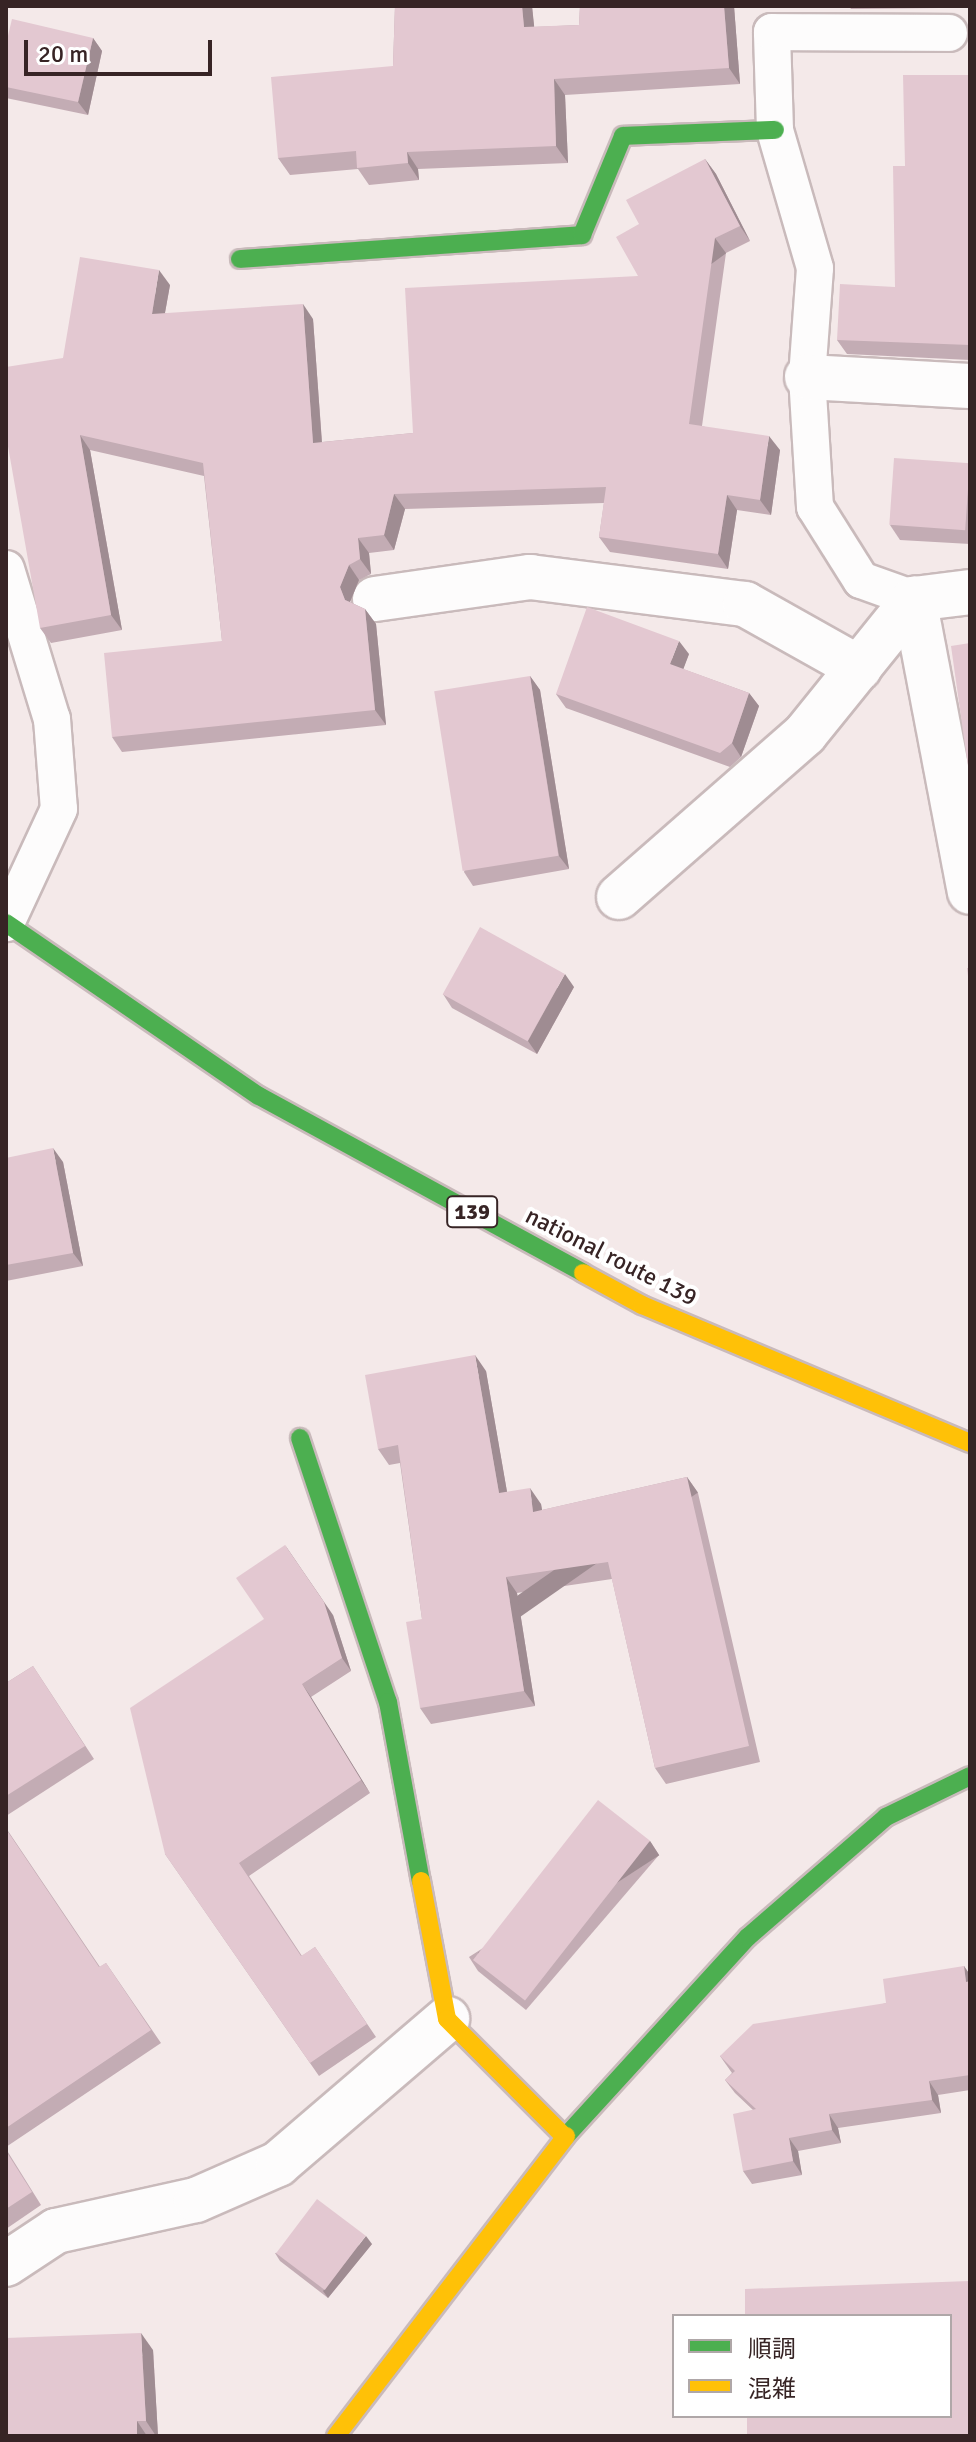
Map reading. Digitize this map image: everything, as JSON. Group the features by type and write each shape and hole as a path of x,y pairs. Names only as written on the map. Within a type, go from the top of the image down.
{"main road":[{"path":"240,259 582,235 623,136 775,130"},
{"name":"national route 139","path":"6,923 259,1096 642,1305 970,1443"},
{"path":"300,1438 388,1702 447,2019 565,2137"},
{"path":"336,2436 565,2137 748,1937 886,1817 970,1776"}],"street":[{"path":"807,377 970,386"},
{"path":"375,599 530,577 745,604 859,668"},
{"path":"619,897 748,791 859,668 914,599 970,592"},
{"path":"914,599 970,892"},
{"path":"6,2264 56,2231 196,2200 278,2164 447,2019"}],"lane":[{"path":"914,599 861,580 815,507 807,377 815,268 775,130 774,19 949,33"},
{"path":"6,569 52,719 59,809 6,923"}],"building":[{"path":"395,6 522,6 524,27 579,25 580,6 724,6 729,68 554,79 556,146 407,152 408,163 357,168 356,151 278,158 271,77 393,66"},
{"path":"12,19 93,38 78,102 6,87 6,44"},
{"path":"903,75 970,75 970,345 837,340 840,284 895,287 893,166 905,166"},
{"path":"705,159 740,226 715,238 689,424 769,436 760,500 727,495 718,554 599,537 606,487 394,494 384,535 358,538 360,559 349,565 340,587 345,600 365,609 375,710 112,737 104,653 222,641 203,463 80,435 111,615 40,628 6,435 6,367 63,358 80,257 159,270 152,314 303,304 313,443 413,433 405,288 638,276 616,237 639,224 626,200"},
{"path":"894,458 970,463 965,530 889,525"},
{"path":"587,607 679,641 670,664 749,693 732,743 720,753 556,694"},
{"path":"970,643 970,780 951,646"},
{"path":"530,676 558,856 463,871 434,691"},
{"path":"480,927 565,974 528,1041 443,994"},
{"path":"53,1148 73,1253 6,1265 6,1158"},
{"path":"475,1355 499,1493 530,1488 533,1512 687,1477 749,1746 655,1768 608,1562 506,1577 524,1691 420,1708 406,1622 422,1619 398,1445 378,1449 365,1375"},
{"path":"285,1545 324,1602 342,1658 302,1684 361,1780 239,1863 301,1956 315,1947 367,2024 310,2063 165,1854 130,1708 264,1619 236,1578"},
{"path":"33,1666 85,1746 6,1796 6,1683"},
{"path":"598,1800 650,1841 525,2001 473,1960"},
{"path":"6,1829 99,1967 106,1963 151,2030 6,2128"},
{"path":"964,1966 966,1982 970,1981 970,2075 929,2081 932,2100 829,2114 832,2130 789,2138 793,2161 743,2171 733,2114 756,2109 725,2080 735,2071 720,2056 753,2024 886,2003 883,1979"},
{"path":"6,2151 32,2192 6,2209"},
{"path":"317,2199 366,2236 325,2290 276,2253"},
{"path":"970,2281 970,2436 747,2436 747,2418 952,2418 952,2314 745,2314 745,2289"},
{"path":"141,2333 146,2421 137,2421 137,2436 6,2436 6,2338"}],"traffic: fast":[{"path":"240,259 582,235 623,136 775,130"},
{"path":"6,923 259,1096 583,1273"},
{"path":"300,1438 388,1702 421,1881"},
{"path":"566,2136 748,1937 886,1817 970,1776"}],"traffic: slow":[{"path":"583,1273 642,1305 970,1443"},
{"path":"421,1881 447,2019 565,2137"},
{"path":"336,2436 566,2136"}]}
